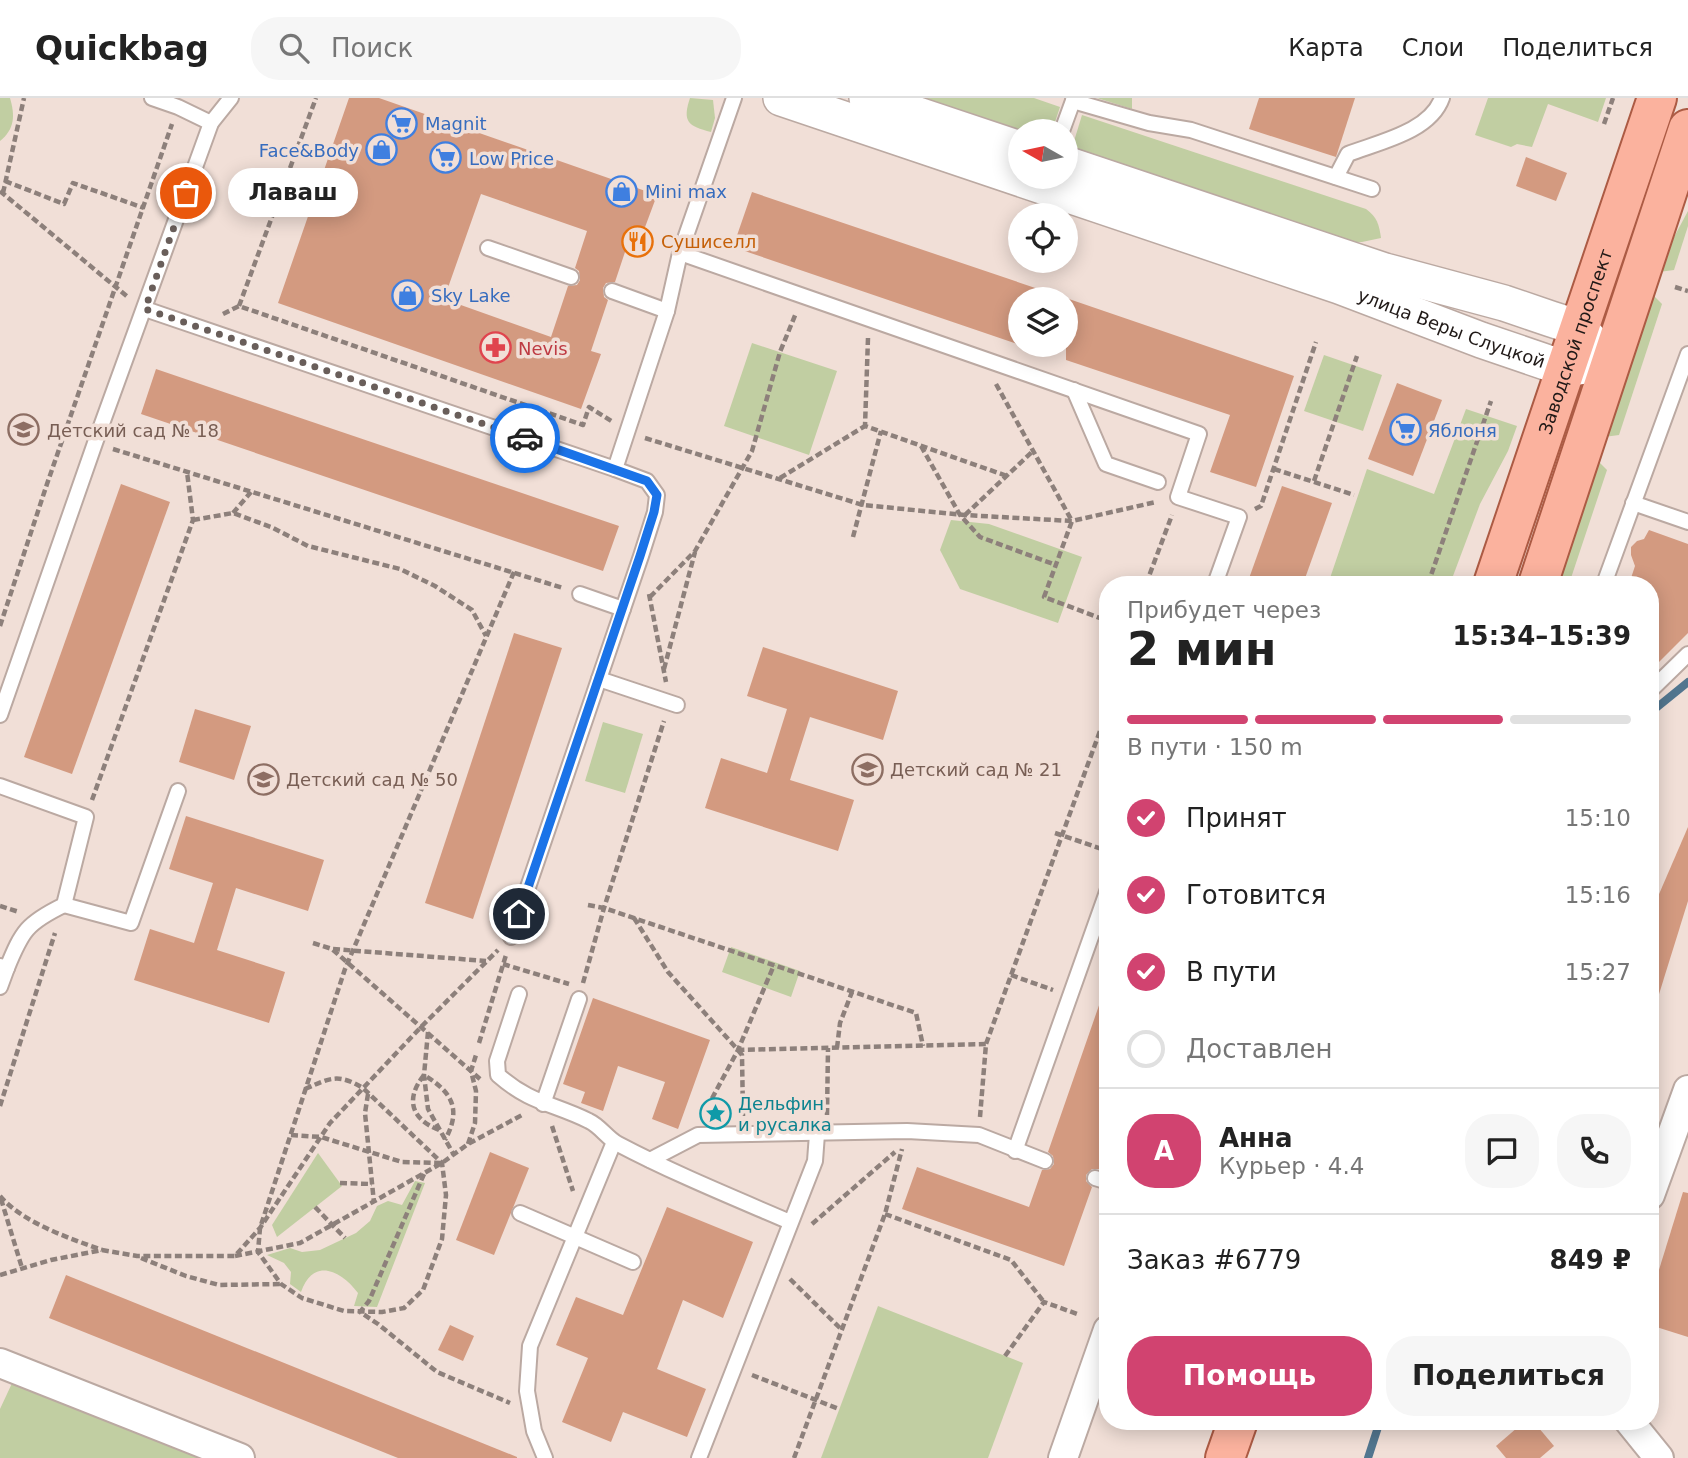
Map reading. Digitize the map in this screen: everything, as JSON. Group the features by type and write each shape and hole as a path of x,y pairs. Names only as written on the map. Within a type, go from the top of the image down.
{"main road":[{"name":"Заводской проспект","path":"1496,576 1657,98"},
{"path":"1541,576 1688,129"},
{"path":"1225,1458 1235,1430"}],"street":[{"name":"улица Веры Слуцкой","path":"781,98 1008,164"},
{"path":"867,98 1008,145"},
{"name":"улица Веры Слуцкой","path":"1078,184 1504,303 1579,328 1611,362"},
{"name":"улица Веры Слуцкой","path":"1078,186 1480,340 1566,369 1611,362"},
{"path":"1659,1170 1688,1090"},
{"path":"1063,1458 1099,1356"},
{"path":"0,1363 240,1458"},
{"path":"1636,1430 1658,1458"}],"lane":[{"path":"152,98 211,123"},
{"path":"0,715 211,123 232,98"},
{"path":"615,469 667,310 680,253 734,98"},
{"path":"1336,177 1348,154 1428,121 1442,98"},
{"path":"1066,119 1073,99 1149,123 1191,130 1372,189"},
{"path":"488,248 572,277"},
{"path":"680,253 1199,434 1178,497 1239,517 1218,576"},
{"path":"612,291 667,310"},
{"path":"145,309 615,469 647,481 657,495 622,612 511,937"},
{"path":"1607,576 1688,354"},
{"path":"1074,390 1106,464 1158,482"},
{"path":"1633,503 1688,522"},
{"path":"580,594 622,612"},
{"path":"1659,682 1688,654"},
{"path":"598,679 674,704"},
{"path":"0,786 86,817 64,905"},
{"path":"0,988 3,967 19,939 38,918 64,905 131,923 177,791"},
{"path":"1015,1151 1099,914"},
{"path":"519,994 497,1061 498,1075 516,1091 591,1121 614,1142 790,1222"},
{"path":"543,1104 579,999"},
{"path":"650,1160 698,1135 907,1131 979,1135 1045,1161"},
{"path":"699,1458 815,1161 822,1134"},
{"path":"544,1458 534,1431 527,1391 530,1346 614,1142"},
{"path":"520,1213 633,1262"}],"path":[{"path":"24,98 1,192 117,289 145,309"},
{"path":"198,328 239,306 316,98"},
{"path":"1604,124 1613,98"},
{"path":"0,626 178,107"},
{"path":"5,181 64,204 73,183 144,208"},
{"path":"1675,286 1688,291"},
{"path":"664,671 695,551 752,451 780,352 804,296"},
{"path":"239,306 583,425 589,407 628,432 863,505 962,515 1072,521 1178,497"},
{"path":"866,426 868,319"},
{"path":"1239,517 1261,506 1316,342"},
{"path":"1314,481 1356,356"},
{"path":"992,377 1072,521 1044,597 1099,618"},
{"path":"1431,576 1491,401"},
{"path":"779,479 866,426 1007,476"},
{"path":"853,537 881,431"},
{"path":"95,443 580,594"},
{"path":"920,445 962,515 980,537 1056,565"},
{"path":"962,515 1033,451"},
{"path":"1274,468 1354,495"},
{"path":"86,817 193,520 187,472"},
{"path":"233,513 252,492"},
{"path":"1149,576 1178,497"},
{"path":"193,520 233,513 271,527 308,546 400,569 435,586 472,610 487,637"},
{"path":"622,612 650,597 695,551"},
{"path":"503,964 581,988 604,908 674,704 664,671 640,556"},
{"path":"305,1089 333,1077 349,1079 363,1088 442,1163 446,1195 442,1239 423,1290 404,1308 383,1312 344,1311 302,1298 281,1284 258,1252 260,1228 305,1089 348,963 514,572"},
{"path":"979,1135 986,1044 1099,734"},
{"path":"1055,833 1099,848"},
{"path":"0,1106 64,905"},
{"path":"588,905 604,908 916,1013 923,1046"},
{"path":"634,918 668,972 742,1055 743,1135"},
{"path":"235,1256 260,1228 330,1123 511,937"},
{"path":"468,1144 475,1123 476,1091 471,1071 511,937"},
{"path":"313,943 332,949 486,961"},
{"path":"332,949 490,1087"},
{"path":"698,1135 699,1122 738,1050 774,965"},
{"path":"1011,975 1070,996"},
{"path":"837,1048 840,1023 852,991"},
{"path":"428,1031 424,1075 428,1109 454,1154"},
{"path":"738,1050 986,1044"},
{"path":"822,1134 828,1048"},
{"path":"424,1075 414,1087 413,1102 416,1114 424,1124 439,1130"},
{"path":"424,1075 442,1086 453,1104 452,1126 444,1140"},
{"path":"368,1093 365,1113 374,1203"},
{"path":"0,1197 13,1209 60,1234 103,1250 137,1256 235,1256 300,1243 442,1163 468,1144 543,1104 582,1219"},
{"path":"516,1107 525,1114 564,1131"},
{"path":"291,1135 321,1137 402,1162 442,1163"},
{"path":"794,1458 842,1330 885,1213 904,1144 775,1259 842,1330"},
{"path":"360,1312 369,1301 425,1173"},
{"path":"340,1184 372,1184"},
{"path":"0,1197 22,1268"},
{"path":"315,1207 345,1238"},
{"path":"885,1213 1011,1260 1044,1302 1080,1315"},
{"path":"0,1275 103,1250"},
{"path":"137,1256 186,1276 219,1285 281,1284"},
{"path":"1005,1356 1044,1302"},
{"path":"360,1312 379,1324 437,1372 531,1411"},
{"path":"734,1368 839,1409"}],"green space":[{"path":"0,98 10,98 13,116 9,132 0,141"},
{"path":"690,98 713,100 715,118 711,132 697,128 689,122 687,113"},
{"path":"919,98 1034,98 1060,107 1056,119 1008,119 1008,127"},
{"path":"1097,98 1132,98 1132,109"},
{"path":"1488,98 1606,98 1598,122 1548,104 1532,147 1517,144 1511,147 1475,135"},
{"path":"1082,115 1366,209 1377,221 1381,238 1350,242 1078,151 1078,128"},
{"path":"1688,211 1688,226 1674,270 1659,272 1666,252"},
{"path":"1652,294 1662,304 1619,435 1604,437"},
{"path":"752,343 837,371 809,455 724,426"},
{"path":"1324,355 1382,375 1363,431 1304,411"},
{"path":"1466,409 1517,426 1508,451 1480,504 1453,576 1331,576 1367,469 1434,494"},
{"path":"1597,460 1607,470 1572,576 1558,576"},
{"path":"951,520 989,524 1082,557 1058,623 960,589 940,550"},
{"path":"603,722 643,734 625,793 585,781"},
{"path":"731,947 800,971 791,997 722,972"},
{"path":"318,1153 342,1186 277,1237 272,1225"},
{"path":"415,1181 425,1183 377,1307 354,1306 358,1293 344,1278 328,1271 313,1274 301,1292 290,1284 291,1272 284,1263 267,1255 290,1248 302,1252 320,1250 356,1233 370,1221 377,1206 388,1201 402,1205"},
{"path":"878,1306 1023,1363 988,1458 821,1458"},
{"path":"14,1379 211,1458 0,1458 0,1409"}],"building":[{"path":"349,98 379,98 657,195 638,246 628,243 615,282 606,283 603,288 604,297 608,300 591,351 601,354 581,409 278,303","holes":["481,194 587,231 575,268 579,271 580,280 577,285 568,286 551,337 444,299"]},
{"path":"1259,98 1355,98 1336,157 1249,129"},
{"path":"1526,157 1567,173 1556,201 1516,186"},
{"path":"752,192 1032,287 1008,287 1008,341 733,247"},
{"path":"1078,302 1294,376 1256,487 1210,472 1230,415 1066,360 1066,357 1078,357"},
{"path":"156,369 619,526 603,571 141,414"},
{"name":"Яблоня","path":"1397,383 1442,400 1413,476 1368,459"},
{"path":"121,484 170,502 72,774 24,757"},
{"path":"1282,486 1332,503 1306,576 1250,576"},
{"path":"1649,530 1688,544 1688,633 1659,662 1659,576 1632,576 1635,566 1631,547 1644,539"},
{"path":"514,633 562,648 473,919 425,903"},
{"path":"763,647 898,691 883,740 810,717 790,780 854,800 838,851 705,808 721,758 767,773 787,709 747,696"},
{"path":"195,709 251,726 234,780 179,762"},
{"path":"186,816 324,860 308,911 236,888 217,950 285,972 269,1023 134,980 150,929 194,943 213,883 169,869"},
{"path":"1688,827 1688,901 1659,994 1659,894"},
{"path":"593,998 710,1040 678,1129 652,1119 665,1082 618,1066 603,1111 581,1103 585,1092 563,1084"},
{"path":"1099,1005 1099,1169 1092,1169 1086,1175 1086,1181 1092,1187 1064,1266 902,1209 917,1167 1029,1207 1042,1170 1050,1169 1054,1164 1053,1156 1048,1152"},
{"path":"490,1152 529,1168 494,1255 456,1240"},
{"path":"1683,1192 1688,1193 1688,1337 1659,1328 1659,1270"},
{"path":"667,1207 753,1242 723,1318 683,1300 657,1369 706,1389 687,1437 623,1412 611,1442 562,1422 588,1358 556,1345 576,1297 623,1315"},
{"path":"66,1275 517,1458 398,1458 49,1318"},
{"path":"450,1325 474,1336 463,1361 438,1350"},
{"path":"1515,1430 1541,1430 1554,1446 1540,1458 1506,1458 1496,1446"}],"waterway":[{"path":"1659,706 1688,682"},
{"path":"1368,1458 1377,1430"}],"way so far":[{"path":"186,193 145,309 525,438"}],"place":[{"name":"Magnit","path":"402,123"},
{"name":"Face&Body","path":"382,150"},
{"name":"Low Price","path":"446,158"},
{"name":"Mini max","path":"622,191"},
{"name":"Лаваш","path":"186,193"},
{"name":"Сушиселл","path":"638,241"},
{"name":"Sky Lake","path":"408,295"},
{"name":"Nevis","path":"495,348"},
{"name":"Детский сад № 18","path":"24,430"},
{"name":"Яблоня","path":"1405,430"},
{"name":"Детский сад № 21","path":"867,769"},
{"name":"Детский сад № 50","path":"263,779"},
{"name":"Дельфин и русалка","path":"715,1113"}],"route":[{"path":"519,914 640,556 657,495 647,481 525,438"}]}
